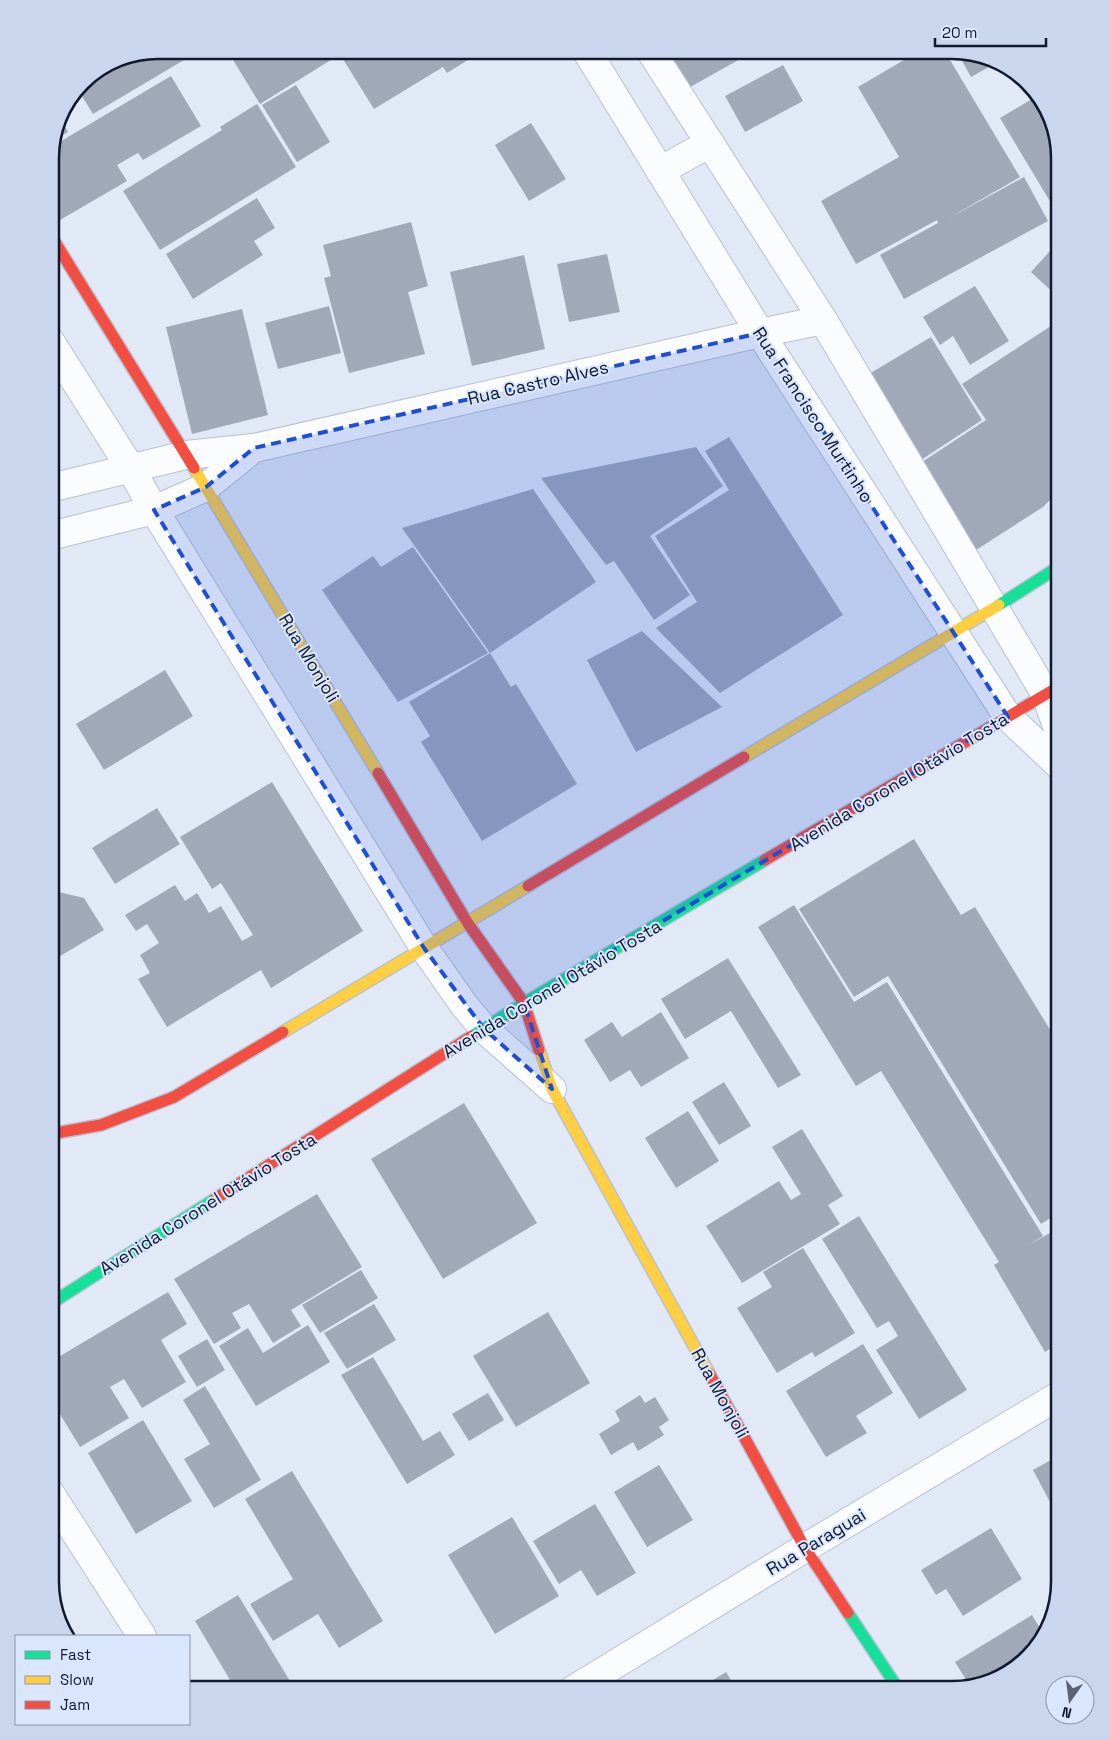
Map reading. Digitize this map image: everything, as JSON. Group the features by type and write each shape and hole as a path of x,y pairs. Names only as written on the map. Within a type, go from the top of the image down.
{"main road":[{"name":"Rua Monjoli","path":"59,249 468,922 524,1003 552,1089 805,1548 892,1681"},
{"path":"59,1132 101,1125 174,1098 994,608 1051,572"},
{"name":"Avenida Coronel Otávio Tosta","path":"59,1298 524,1003 1051,692"}],"street":[{"name":"Rua Francisco Murtinho","path":"592,59 760,333 1008,717 1051,758"},
{"path":"656,59 823,320 994,608 1051,688"},
{"path":"660,171 710,143"},
{"name":"Rua Castro Alves","path":"59,486 186,455 254,448 823,320"},
{"name":"Rua Monjoli","path":"59,355 131,469 154,510 424,948 464,1005 484,1029 552,1089"},
{"name":"Rua Castro Alves","path":"59,534 154,510 206,488 254,448"},
{"name":"Rua Paraguai","path":"588,1681 1051,1400"},
{"path":"59,1507 141,1635"}],"highlighted area":[{"path":"760,333 1008,717 524,1003 552,1089 484,1029 424,948 154,510 206,487 254,448"}],"building":[{"path":"183,59 184,60 93,114 81,95 108,72 126,64 139,61"},
{"path":"232,59 332,59 260,104"},
{"path":"343,59 470,59 447,73 443,67 374,109"},
{"path":"667,59 740,59 685,90"},
{"path":"906,59 949,59 1020,177 949,218 1024,177 1048,221 904,299 880,255 938,223 937,220 856,264 821,201 899,157 858,87"},
{"path":"961,60 990,66 971,77"},
{"path":"783,65 803,101 745,132 725,96"},
{"path":"171,76 201,126 143,160 138,153 117,165 127,181 60,220 61,141"},
{"path":"296,85 330,142 297,162 262,105"},
{"path":"1032,99 1035,103 1048,132 1051,158 1051,203 1000,118"},
{"path":"257,104 296,167 160,250 123,191 222,130 220,127"},
{"path":"531,123 566,179 529,201 495,145"},
{"path":"64,125 68,132 61,136"},
{"path":"257,198 275,228 254,241 263,255 193,299 166,254"},
{"path":"411,222 428,286 408,292 425,354 349,373 324,278 331,276 323,245"},
{"path":"1051,250 1051,291 1031,272"},
{"path":"607,254 620,312 569,322 557,264"},
{"path":"524,255 545,349 472,366 450,272"},
{"path":"975,286 1009,341 970,365 953,336 940,345 923,317"},
{"path":"329,306 341,353 278,369 265,323"},
{"path":"242,309 268,415 192,434 166,327"},
{"path":"1051,326 1051,499 1043,507 973,552 916,466 986,420 962,384"},
{"path":"931,337 982,420 921,460 869,374"},
{"path":"729,437 843,615 720,693 656,628 697,602 655,536 729,490 705,451"},
{"path":"696,447 723,486 650,536 690,595 654,620 614,561 606,565 541,478"},
{"path":"533,489 596,582 490,653 402,528"},
{"path":"413,547 488,653 398,702 322,590 373,556 381,567"},
{"path":"642,631 722,707 636,752 587,660"},
{"path":"490,653 511,687 516,684 577,784 482,841 421,742 430,736 409,702"},
{"path":"165,670 193,716 104,770 76,724"},
{"path":"272,782 363,931 271,988 261,970 167,1027 138,979 150,973 140,955 159,943 147,924 136,931 125,915 175,885 185,901 197,893 209,913 221,906 242,941 253,935 221,883 212,889 180,837"},
{"path":"157,808 180,844 115,884 92,848"},
{"path":"914,839 961,915 975,907 1051,1031 1051,1218 1041,1224 888,976 854,997 799,909"},
{"path":"59,892 84,898 104,930 59,957"},
{"path":"794,905 854,1002 887,982 1043,1236 1029,1245 1051,1232 1051,1348 1045,1352 994,1265 999,1262 881,1071 856,1086 758,927"},
{"path":"728,958 801,1075 778,1088 731,1011 685,1039 661,999"},
{"path":"661,1012 689,1058 641,1087 630,1070 610,1082 584,1040 612,1022 622,1037"},
{"path":"724,1082 751,1126 719,1145 692,1102"},
{"path":"464,1103 537,1223 443,1279 371,1159"},
{"path":"688,1111 719,1161 676,1188 645,1138"},
{"path":"802,1129 843,1196 828,1205 840,1224 742,1283 706,1226 779,1181 791,1200 801,1194 772,1147"},
{"path":"317,1194 362,1267 291,1310 301,1326 273,1343 249,1304 232,1313 241,1328 214,1344 174,1279"},
{"path":"859,1216 967,1390 919,1419 876,1350 898,1336 889,1321 877,1328 822,1239"},
{"path":"803,1248 855,1333 815,1357 812,1352 777,1373 737,1308 772,1287 763,1272"},
{"path":"361,1270 378,1298 320,1333 302,1305"},
{"path":"168,1292 187,1324 161,1340 186,1382 142,1408 124,1379 110,1387 129,1418 80,1447 59,1413 59,1357"},
{"path":"374,1304 396,1340 347,1369 324,1333"},
{"path":"548,1312 590,1383 516,1427 473,1356"},
{"path":"308,1325 330,1362 256,1406 219,1346 248,1328 263,1353"},
{"path":"207,1339 225,1370 197,1387 178,1356"},
{"path":"863,1344 893,1393 856,1416 867,1433 826,1457 786,1391"},
{"path":"373,1357 423,1441 440,1431 455,1455 407,1484 341,1375"},
{"path":"205,1386 261,1480 214,1508 184,1459 210,1444 183,1400"},
{"path":"488,1393 504,1420 469,1441 452,1414"},
{"path":"640,1395 645,1403 655,1397 669,1420 659,1427 664,1435 638,1451 633,1442 611,1455 599,1434 620,1421 615,1411"},
{"path":"143,1420 192,1501 136,1534 88,1453"},
{"path":"1051,1460 1051,1504 1033,1470"},
{"path":"659,1465 693,1520 647,1547 614,1492"},
{"path":"292,1471 383,1621 339,1648 318,1614 273,1641 250,1604 293,1579 245,1499"},
{"path":"595,1504 636,1573 597,1596 581,1570 559,1584 533,1541"},
{"path":"512,1517 559,1596 495,1634 448,1555"},
{"path":"991,1528 1022,1579 963,1616 946,1589 936,1595 921,1570"},
{"path":"238,1595 290,1681 231,1681 195,1621"},
{"path":"1032,1615 1040,1628 1035,1637 1017,1657 1007,1665 984,1676 966,1680 955,1662"},
{"path":"726,1672 732,1681 712,1681"}],"traffic: fast":[{"path":"999,605 1051,572"},
{"path":"472,1036 524,1003 765,860"},
{"path":"59,1298 215,1199"},
{"path":"848,1613 893,1681"}],"traffic: slow":[{"path":"194,468 378,773"},
{"path":"744,757 999,605"},
{"path":"283,1032 528,886"},
{"path":"539,1050 552,1089 709,1373"}],"traffic: jam":[{"path":"59,249 194,468"},
{"path":"765,860 1051,691"},
{"path":"528,886 744,757"},
{"path":"378,773 467,922 524,1003 539,1050"},
{"path":"59,1132 101,1125 174,1097 283,1032"},
{"path":"215,1199 472,1036"},
{"path":"709,1373 805,1548 848,1613"}]}
